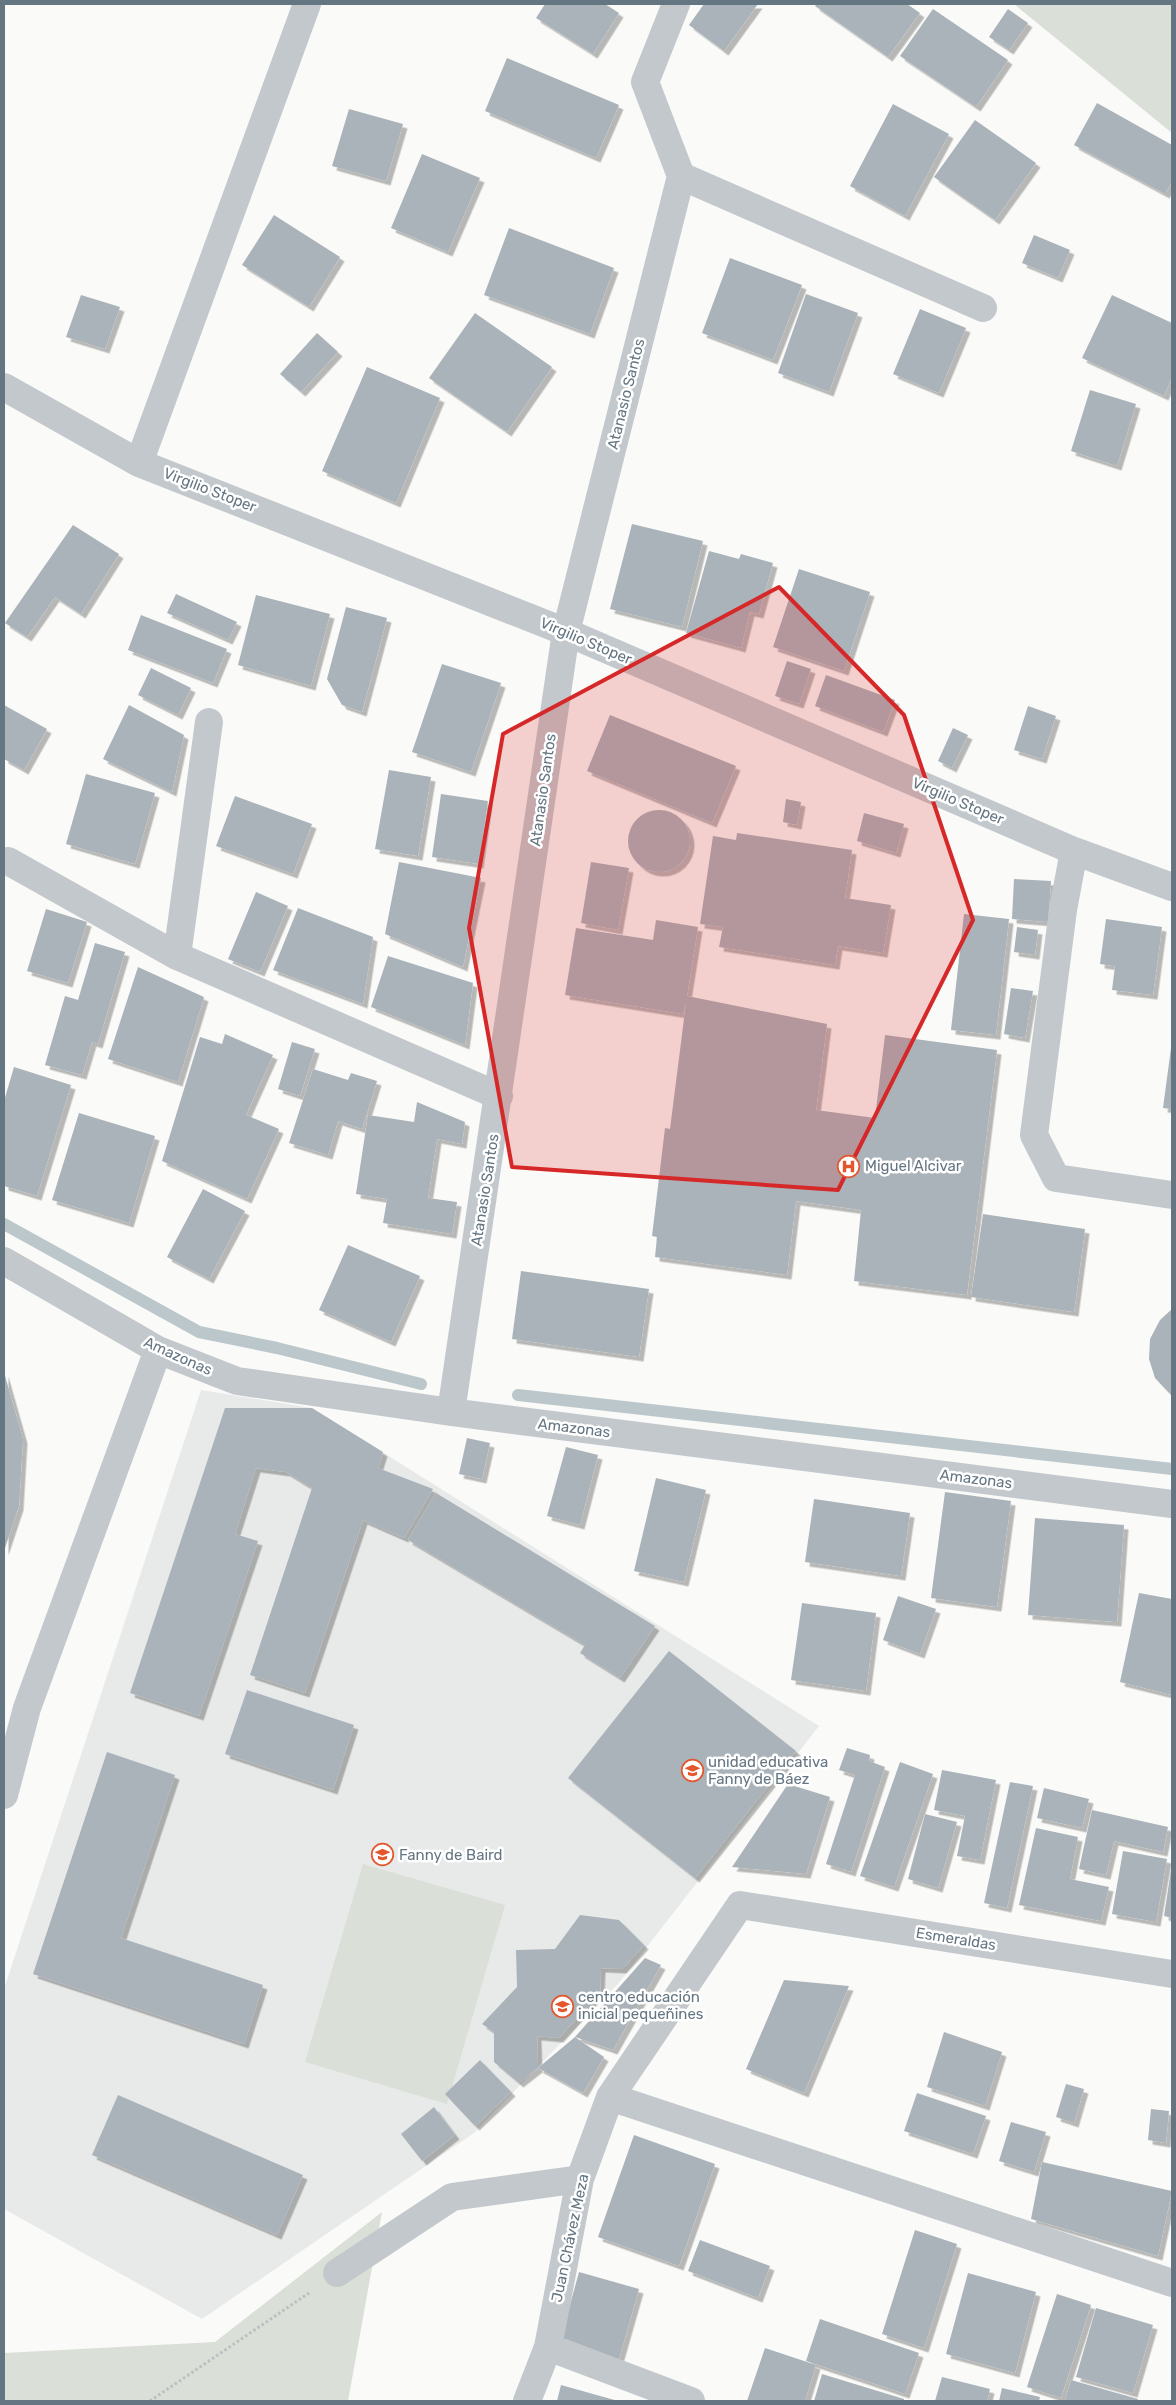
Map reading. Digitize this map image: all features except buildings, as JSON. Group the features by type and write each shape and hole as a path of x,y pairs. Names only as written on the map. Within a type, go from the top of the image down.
{"street":[{"path":"139,463 307,4"},
{"path":"676,4 646,82 681,176 982,308"},
{"name":"Atanasio Santos","path":"451,1412 566,632 681,176"},
{"name":"Virgilio Stoper","path":"4,387 139,463 566,632 1074,851 1172,887"},
{"path":"177,956 209,722"},
{"path":"1074,851 1063,910 1034,1135 1056,1178 1172,1195"},
{"path":"8,861 177,956 499,1096"},
{"name":"Amazonas","path":"4,1261 158,1350 237,1381 451,1412 1172,1504"},
{"path":"4,1795 27,1708 158,1350"},
{"name":"Esmeraldas","path":"740,1905 1172,1974"},
{"name":"Juan Chávez Meza","path":"527,2401 548,2347 580,2179 610,2097 740,1905"},
{"path":"610,2097 1172,2283"},
{"path":"338,2273 452,2197 580,2179"},
{"path":"548,2347 691,2401"}],"path":[{"path":"150,2401 338,2273"}],"highlighted area":[{"path":"779,587 904,715 973,920 838,1190 512,1167 469,928 503,734"}],"shaded area":[{"path":"1014,4 1172,4 1172,133"},
{"name":"Fanny de Baird","path":"201,1390 312,1408 819,1726 618,1984 474,2133 202,2319 4,2209 4,1989"},
{"path":"363,1864 505,1905 447,2104 305,2062"},
{"path":"382,2212 348,2401 4,2401 4,2353 215,2342"}],"waterway":[{"path":"4,1224 199,1332 277,1348 421,1384"},
{"path":"518,1395 1172,1469"}],"place":[{"name":"Miguel Alcivar","path":"849,1166"},
{"name":"unidad educativa Fanny de Báez","path":"692,1771"},
{"name":"Fanny de Baird","path":"383,1855"},
{"name":"centro educación inicial pequeñines","path":"562,2006"}]}
